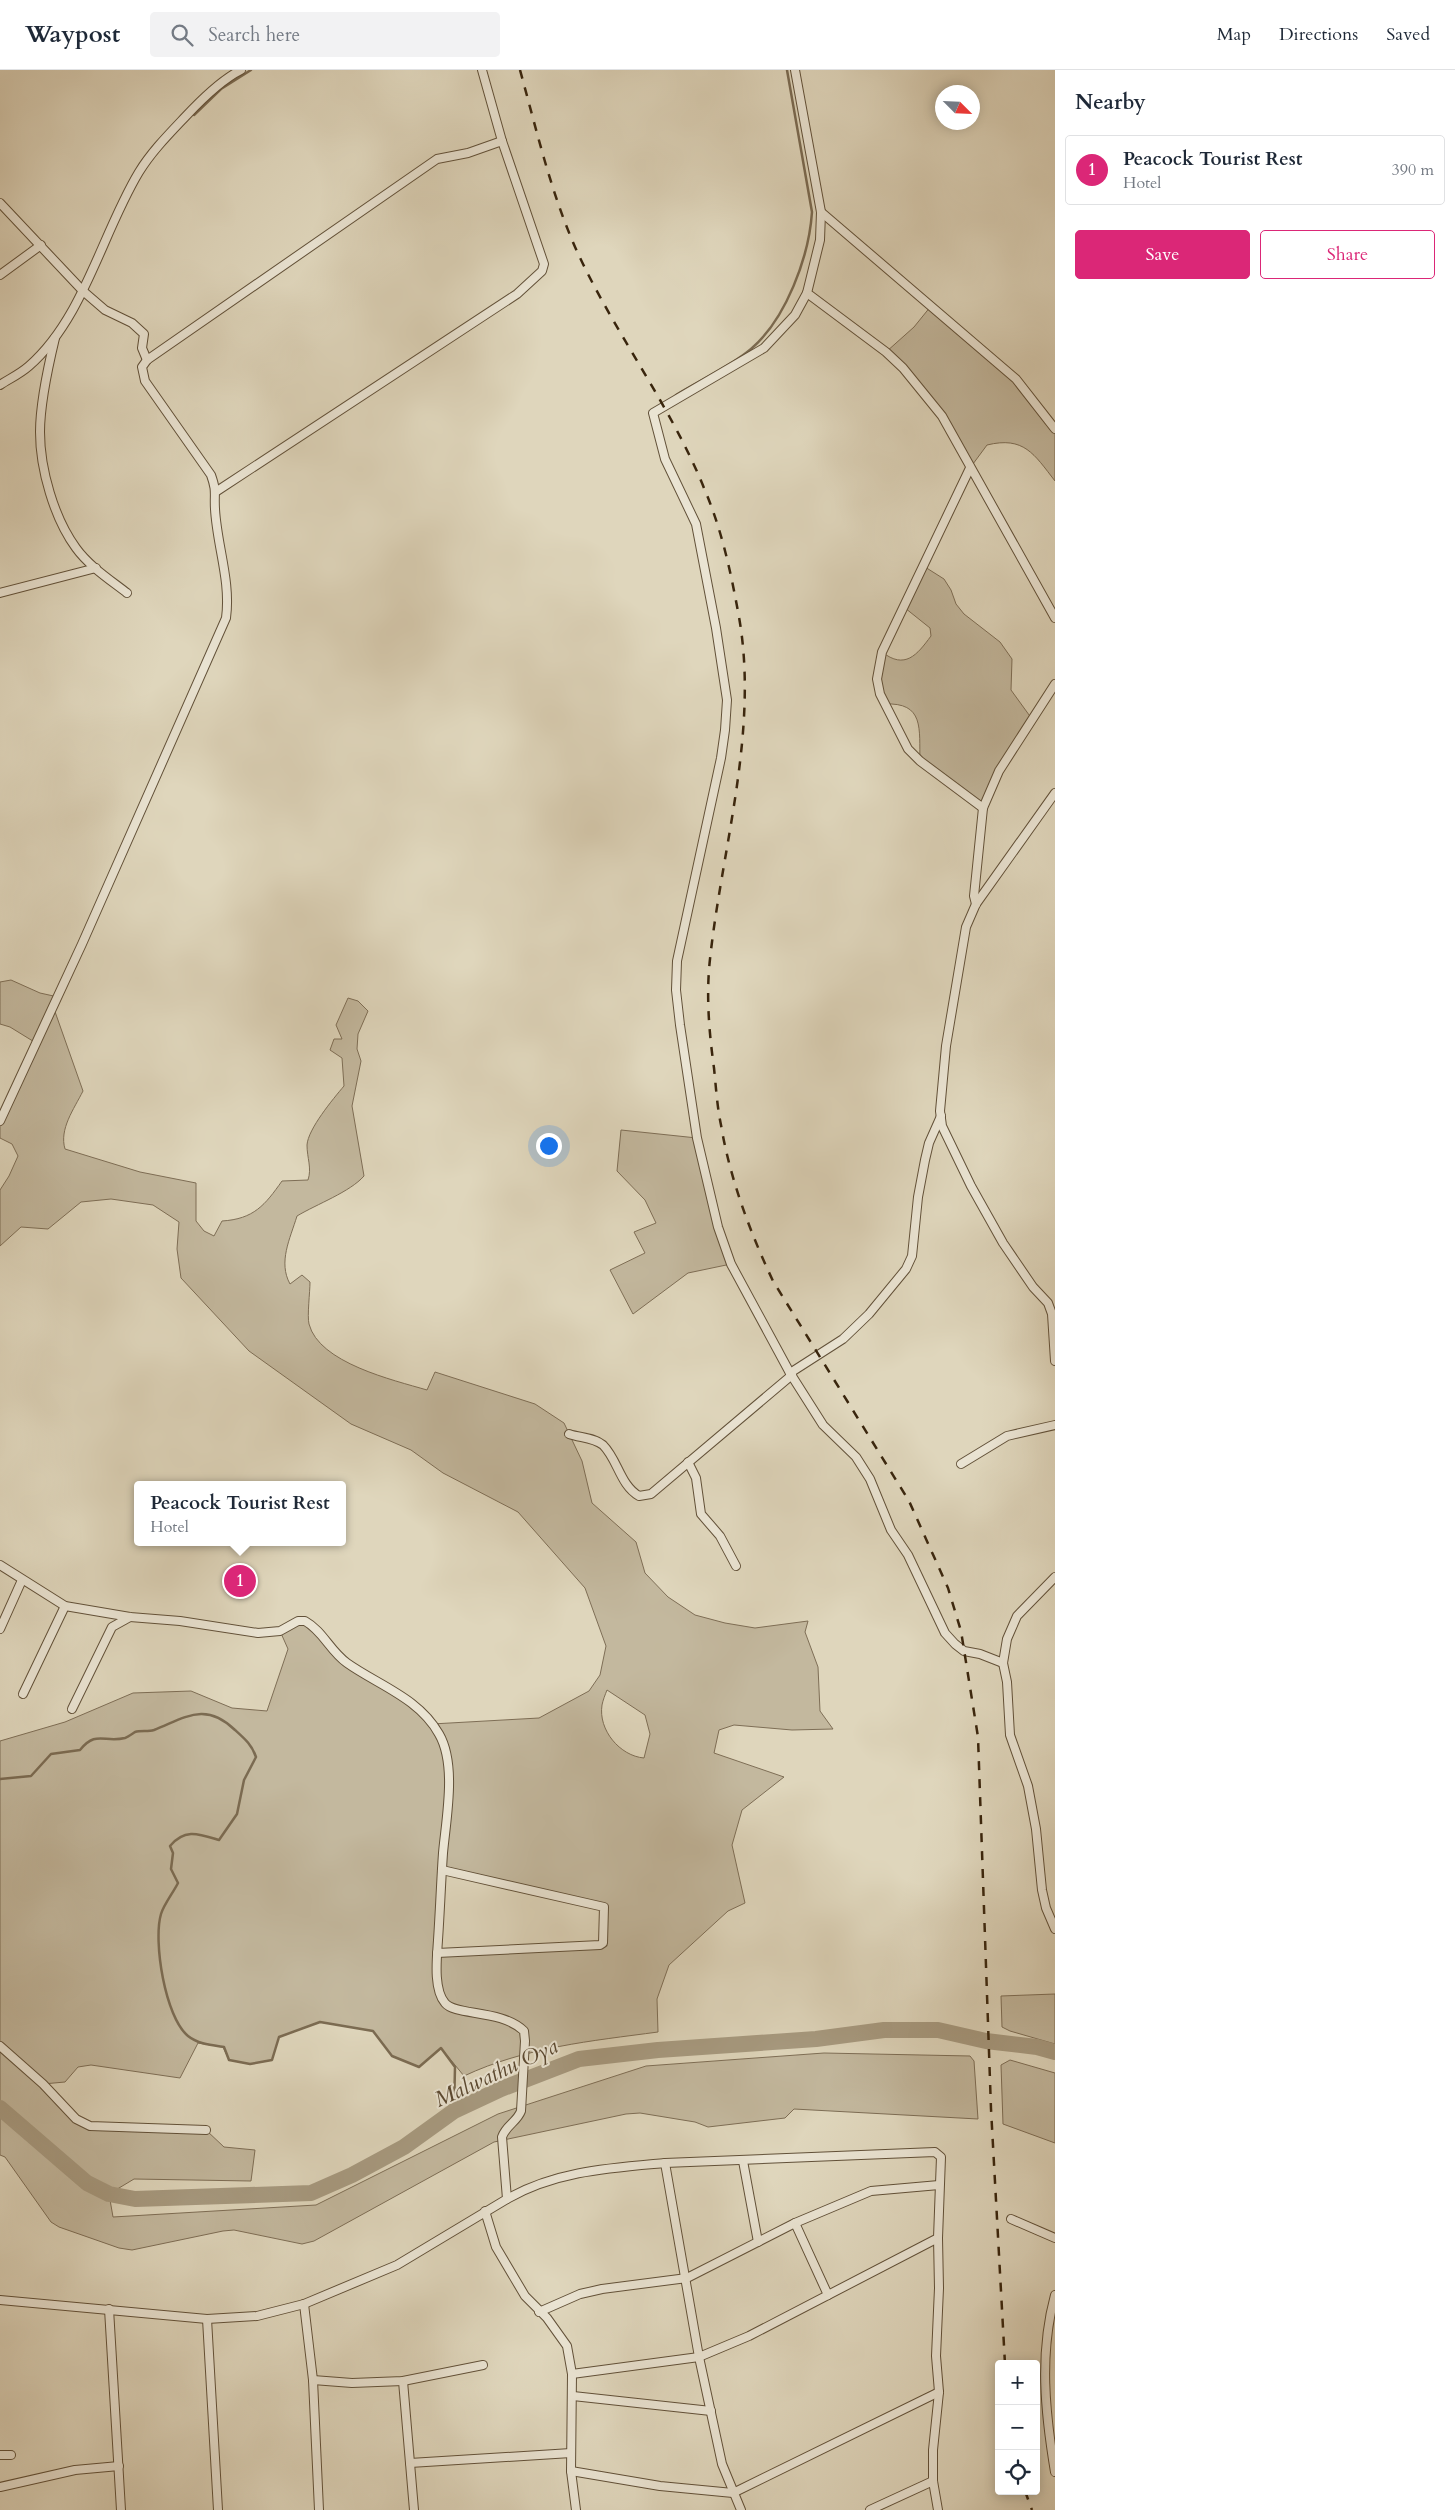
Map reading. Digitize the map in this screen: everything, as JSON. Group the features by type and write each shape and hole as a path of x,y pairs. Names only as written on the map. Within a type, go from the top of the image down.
{"street":[{"path":"1,383 29,366 55,336 83,291 110,226 144,165 158,146 197,104 241,70"},
{"path":"217,491 517,294 542,271 544,264 502,141 482,70"},
{"path":"795,70 821,212 820,240 807,293 795,315 764,348 653,413 665,459 696,524 716,628 727,700 726,730 721,758 677,961 676,990 681,1033 697,1138 718,1227 730,1264 791,1374 823,1425 856,1457 870,1479 891,1530 908,1555 945,1633 964,1651 980,1654 1003,1663"},
{"path":"0,1121 82,944 226,618 229,598 215,508 217,491 211,475 145,381 142,367 146,360 437,159 468,152 502,141"},
{"path":"0,203 83,291 105,310 132,323 144,334 142,348 146,360"},
{"path":"821,212 1016,379 1055,429"},
{"path":"0,275 41,246"},
{"path":"807,293 886,352 903,368 942,416 1055,618"},
{"path":"55,336 49,363 40,433 49,492 61,523 76,548 96,568 127,593"},
{"path":"970,468 882,652 877,679 884,704 908,749 920,761 983,808"},
{"path":"0,593 96,568"},
{"path":"1055,684 999,771 983,808 975,901 966,927 946,1046 941,1116 942,1126 971,1186 999,1236 1033,1287 1048,1303 1055,1361"},
{"path":"975,901 1055,793"},
{"path":"569,1434 588,1438 603,1446 629,1491 639,1496 651,1494 791,1374 843,1339 869,1314 906,1269 912,1256 918,1197 925,1160 929,1143 941,1116"},
{"path":"961,1464 1007,1436 1055,1425"},
{"path":"688,1462 696,1478 701,1514 720,1536 736,1566"},
{"path":"0,1565 65,1606 130,1618 180,1621 258,1633 280,1630 298,1621 305,1621 319,1631 346,1662 393,1688 422,1714 439,1734 449,1774 437,1952 439,1989 443,2001 449,2008 505,2018 524,2031 524,2098 519,2119 504,2129 502,2137 507,2199"},
{"path":"1055,1577 1016,1616 1007,1639 1003,1663 1007,1682 1010,1735 1028,1786 1036,1829 1042,1890 1046,1908 1055,1929"},
{"path":"0,1629 22,1580"},
{"path":"23,1694 65,1606"},
{"path":"72,1709 112,1627 130,1618"},
{"path":"437,1952 600,1945 603,1943 604,1907 442,1870"},
{"path":"0,2046 43,2084 76,2119 90,2126 206,2130"},
{"path":"0,2300 207,2319 257,2316 304,2304 397,2265 507,2199 542,2182 593,2169 664,2163 935,2152 941,2157 936,2356 939,2392 933,2450 933,2481 938,2510"},
{"path":"743,2161 758,2242"},
{"path":"664,2163 687,2278 699,2357 722,2464 741,2510"},
{"path":"539,2312 580,2294 602,2289 687,2278 795,2223 871,2191 939,2185"},
{"path":"485,2211 496,2247 526,2296 539,2312 547,2318 567,2346 572,2374 571,2453 576,2510"},
{"path":"1011,2220 1055,2238"},
{"path":"795,2223 828,2295"},
{"path":"572,2374 699,2357 749,2336 938,2238"},
{"path":"1055,2295 1048,2321 1044,2367 1046,2410 1055,2472"},
{"path":"304,2304 313,2380 319,2510"},
{"path":"109,2309 121,2510"},
{"path":"207,2319 218,2510"},
{"path":"313,2380 352,2383 403,2381 483,2365"},
{"path":"403,2381 414,2510"},
{"path":"572,2471 660,2486 733,2493 939,2392"},
{"path":"572,2396 711,2411"},
{"path":"410,2463 571,2453"},
{"path":"0,2455 11,2455"},
{"path":"0,2487 74,2470 119,2466"},
{"path":"870,2510 933,2481"}],"shaded area":[{"path":"931,306 1016,379 1055,429 1055,481 1034,455 1019,445 1010,443 987,445 970,468 942,416 886,352 914,327"},
{"path":"925,567 944,579 951,590 956,604 964,614 1000,642 1012,659 1011,690 1032,719 983,808 920,761 919,728 913,713 907,708 884,704 880,694 882,652 897,660 904,660 910,658 921,649 931,636 930,628 905,608"},
{"path":"11,980 40,993 58,997 53,1006 83,1091 66,1127 64,1134 65,1149 140,1172 196,1183 196,1221 204,1231 214,1236 222,1221 233,1220 251,1214 258,1209 282,1181 308,1180 310,1171 308,1138 322,1114 344,1086 342,1058 330,1050 334,1039 342,1039 336,1025 348,998 358,1001 368,1011 358,1034 357,1049 361,1061 352,1106 364,1176 342,1193 297,1216 286,1250 285,1267 290,1284 302,1275 310,1282 308,1320 316,1338 327,1349 342,1359 377,1375 427,1390 435,1372 535,1404 564,1423 582,1461 592,1503 636,1542 645,1573 668,1597 695,1615 725,1623 755,1628 808,1621 805,1632 818,1667 820,1711 833,1729 792,1730 734,1725 719,1730 714,1753 784,1777 742,1810 732,1845 745,1903 728,1911 669,1965 657,1999 658,2032 559,2046 511,2058 464,2076 441,2048 419,2067 392,2056 373,2031 320,2022 279,2037 272,2060 250,2064 229,2060 223,2047 198,2043 180,2078 91,2065 78,2067 65,2082 43,2084 76,2119 90,2125 206,2130 224,2147 255,2150 251,2181 134,2179 109,2194 113,2217 316,2205 498,2114 646,2066 824,2053 970,2056 974,2061 978,2119 794,2109 785,2118 708,2127 695,2122 640,2113 626,2114 494,2142 314,2241 302,2244 234,2230 132,2250 119,2248 59,2227 51,2222 5,2157 0,2155 0,1741 65,1722 133,1693 191,1691 232,1708 267,1711 288,1649 280,1631 305,1621 337,1653 381,1681 432,1724 539,1718 589,1691 600,1675 606,1646 585,1588 518,1512 443,1473 411,1450 351,1424 249,1351 181,1278 177,1249 179,1222 153,1205 111,1199 81,1202 48,1229 21,1227 0,1246 0,1190 18,1156 12,1144 0,1138 0,1121 36,1043 10,1027 0,1024 0,982","holes":["607,1690 645,1715 650,1734 644,1758 635,1756 619,1747 607,1732 602,1714 602,1705","442,1870 604,1907 600,1945 438,1952"]},
{"path":"621,1130 697,1138 731,1264 688,1273 633,1314 610,1270 645,1253 634,1232 656,1223 645,1200 617,1171"},
{"path":"1055,1994 1055,2044 1002,2027 1001,1996"},
{"path":"1010,2060 1055,2073 1055,2143 1003,2124 1001,2065"}],"waterway":[{"path":"194,115 221,89 251,70"},
{"path":"676,395 734,362 764,336 785,304 801,267 810,230 812,212 787,70"},
{"path":"0,1779 31,1776 51,1754 80,1750 91,1740 125,1738 135,1732 154,1730 185,1717 195,1715 214,1716 224,1721 248,1742 256,1757 244,1780 237,1814 219,1840 193,1834 181,1837 170,1846 173,1853 171,1869 178,1883 161,1914 159,1942 160,1959 167,1996 180,2026 188,2036 196,2041 224,2047 229,2060 250,2064 272,2060 279,2037 320,2022 373,2031 392,2056 419,2067 441,2048 455,2067 454,2111"},
{"name":"Malwathu Oya","path":"0,2108 87,2183 109,2194 135,2199 311,2193 352,2175 404,2147 454,2111 501,2089 579,2059 658,2050 816,2039 884,2030 938,2030 986,2041 1037,2047 1055,2052"}],"railway":[{"path":"520,70 547,169 572,241 613,320 677,430 691,459 716,520 736,601 744,660 745,703 742,746 710,959 708,986 709,1027 718,1104 725,1145 735,1185 756,1244 773,1281 909,1501 948,1588 961,1631 978,1737 991,2109 1005,2360"},
{"path":"1026,2495 1032,2510"}],"place":[{"name":"Peacock Tourist Rest","path":"240,1581"}]}
